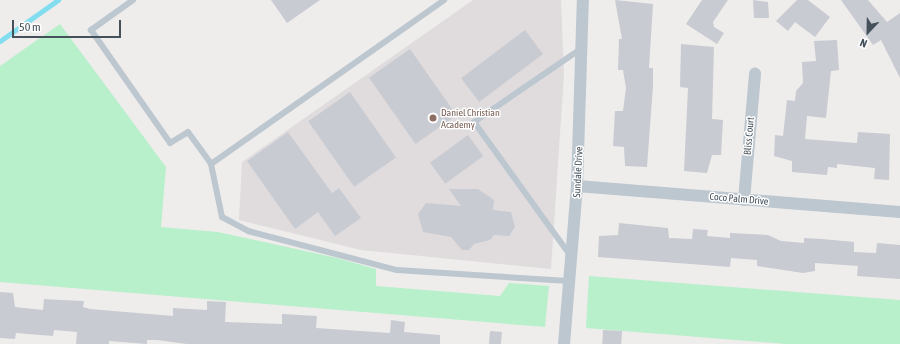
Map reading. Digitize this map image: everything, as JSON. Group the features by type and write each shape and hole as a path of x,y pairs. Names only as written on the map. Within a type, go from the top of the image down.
{"street":[{"name":"Sundale Drive","path":"564,344 577,186 583,47 583,0"},
{"name":"Bliss Court","path":"744,200 755,73"},
{"name":"Coco Palm Drive","path":"577,186 900,212"}],"lane":[{"path":"133,0 91,30 170,143 188,132 211,164 222,216 248,231 397,270 569,281"},
{"path":"211,164 444,0"},
{"path":"571,257 474,122 583,47"}],"shaded area":[{"name":"Daniel Christian Academy","path":"473,0 561,0 564,74 551,269 361,250 239,220 242,162"}],"green space":[{"path":"60,24 166,167 161,227 218,232 337,258 376,269 376,286 500,296 509,283 549,286 545,327 0,282 0,66"},
{"path":"589,276 900,300 900,344 786,344 586,328"}],"building":[{"path":"271,0 320,0 287,23"},
{"path":"615,0 653,4 649,68 653,68 653,86 647,167 625,166 624,147 613,146 615,111 623,111 626,88 623,70 618,70 619,39 622,39"},
{"path":"702,0 728,0 713,22 714,27 724,33 717,44 686,24"},
{"path":"753,0 768,2 769,18 754,18"},
{"path":"797,0 808,0 830,17 815,37 795,22 788,31 776,21"},
{"path":"841,0 868,0 887,22 900,13 900,78 881,40 873,45"},
{"path":"525,30 543,54 479,102 461,78"},
{"path":"837,40 839,70 831,71 826,118 807,116 805,139 857,143 858,132 890,134 889,180 874,179 875,168 837,164 837,168 828,167 827,175 792,172 792,161 774,156 775,135 783,136 787,100 795,101 796,91 803,83 802,62 816,61 814,41"},
{"path":"681,44 714,47 712,119 723,120 721,155 712,155 707,173 684,171 688,88 680,87"},
{"path":"410,49 456,115 416,144 369,78"},
{"path":"350,92 396,158 354,187 308,121"},
{"path":"288,132 332,193 339,188 361,218 335,236 318,212 295,229 247,161"},
{"path":"468,135 483,156 445,184 430,163"},
{"path":"449,189 478,189 494,200 493,210 511,212 515,227 509,236 494,235 490,240 474,244 469,250 462,250 451,237 423,232 418,214 426,203 461,206"},
{"path":"619,223 668,228 669,238 692,239 693,229 708,230 707,236 730,238 730,233 768,235 781,241 804,243 804,238 854,242 854,252 876,253 877,243 900,245 900,279 857,276 858,266 815,263 815,271 803,273 757,266 757,260 731,258 730,267 598,257 599,236 618,235"},
{"path":"0,292 13,293 15,307 43,310 44,299 84,301 83,307 90,309 173,316 173,308 207,310 207,301 226,302 225,322 282,324 282,314 317,316 316,328 390,333 391,320 405,322 404,332 440,335 440,344 187,344 147,340 147,344 109,341 109,344 76,344 77,332 54,330 53,336 16,333 15,339 0,338"},
{"path":"603,330 622,331 621,344 602,344"},
{"path":"490,331 502,332 501,344 489,344"}],"waterway":[{"path":"0,41 58,0"}],"place":[{"name":"Daniel Christian Academy","path":"433,118"}]}
